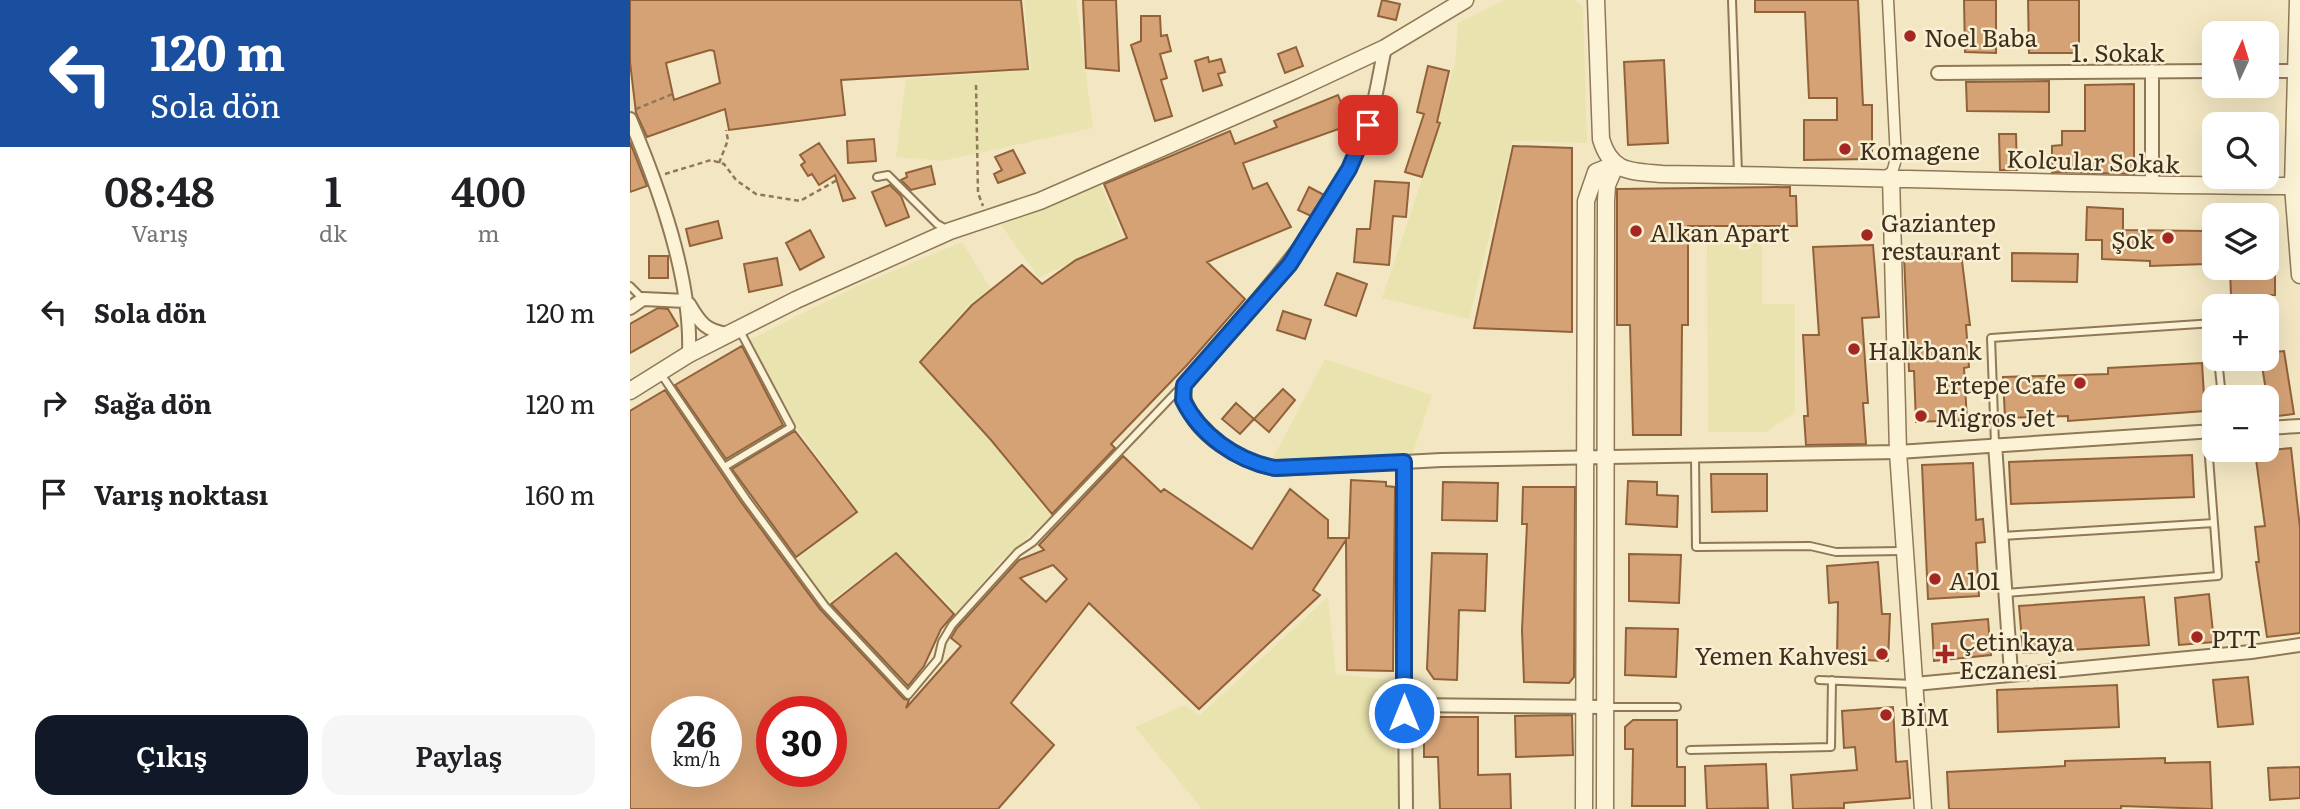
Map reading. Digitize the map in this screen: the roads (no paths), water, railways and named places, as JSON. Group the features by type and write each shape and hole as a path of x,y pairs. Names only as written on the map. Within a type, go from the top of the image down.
{"street":[{"path":"630,391 689,354 950,231 1040,201 1385,48 1465,0"},
{"path":"1596,0 1601,139 1606,156 1616,164"},
{"path":"1888,0 1896,159 1891,176 1898,452 1923,809"},
{"path":"2298,0 2293,186 2300,275"},
{"path":"1385,48 1368,125 1349,169 1290,264 1184,385 1183,400 1188,411 1215,442 1257,465 1275,468 1404,462 1898,452 2202,432"},
{"name":"1. Sokak","path":"1938,73 2202,71"},
{"path":"2279,71 2295,71"},
{"path":"2152,72 2152,186"},
{"path":"630,119 652,179 687,301 689,354"},
{"path":"1605,809 1606,201 1607,185 1616,164"},
{"path":"1584,809 1586,201 1596,172 1616,164"},
{"name":"Kolcular Sokak","path":"1616,164 1624,170 1662,174 1891,176 2152,186 2293,186"},
{"path":"630,308 643,299 687,301"},
{"path":"687,301 701,324 712,331 734,332"},
{"path":"2279,427 2300,426"},
{"path":"1994,444 2011,673"},
{"path":"1404,462 1406,809"},
{"path":"1915,684 2300,645"},
{"path":"1405,705 1605,707"}],"lane":[{"path":"1732,0 1738,175"},
{"path":"877,177 888,175 937,224 950,231"},
{"path":"630,286 643,299"},
{"path":"1994,444 1991,338 2202,324"},
{"path":"726,466 790,427 734,332"},
{"path":"660,372 825,606 908,695 938,659 942,642 960,616 1018,552 1033,542 1184,385"},
{"path":"1695,456 1696,547 1810,546 1836,552 1905,551"},
{"path":"2006,593 2218,576 2212,462"},
{"path":"2002,536 2214,523"},
{"path":"1819,680 1915,684"},
{"path":"1690,750 1831,747 1832,680"},
{"path":"1605,707 1677,707"}],"place":[{"name":"Noel Baba","path":"1910,36"},
{"name":"Komagene","path":"1845,149"},
{"name":"Alkan Apart","path":"1636,231"},
{"name":"Gaziantep restaurant","path":"1867,235"},
{"name":"Şok","path":"2168,238"},
{"name":"Halkbank","path":"1854,349"},
{"name":"Ertepe Cafe","path":"2080,383"},
{"name":"Migros Jet","path":"1921,416"},
{"name":"A101","path":"1935,579"},
{"name":"PTT","path":"2197,637"},
{"name":"Yemen Kahvesi","path":"1882,654"},
{"name":"Çetinkaya Eczanesi","path":"1945,654"},
{"name":"BİM","path":"1886,715"}]}
